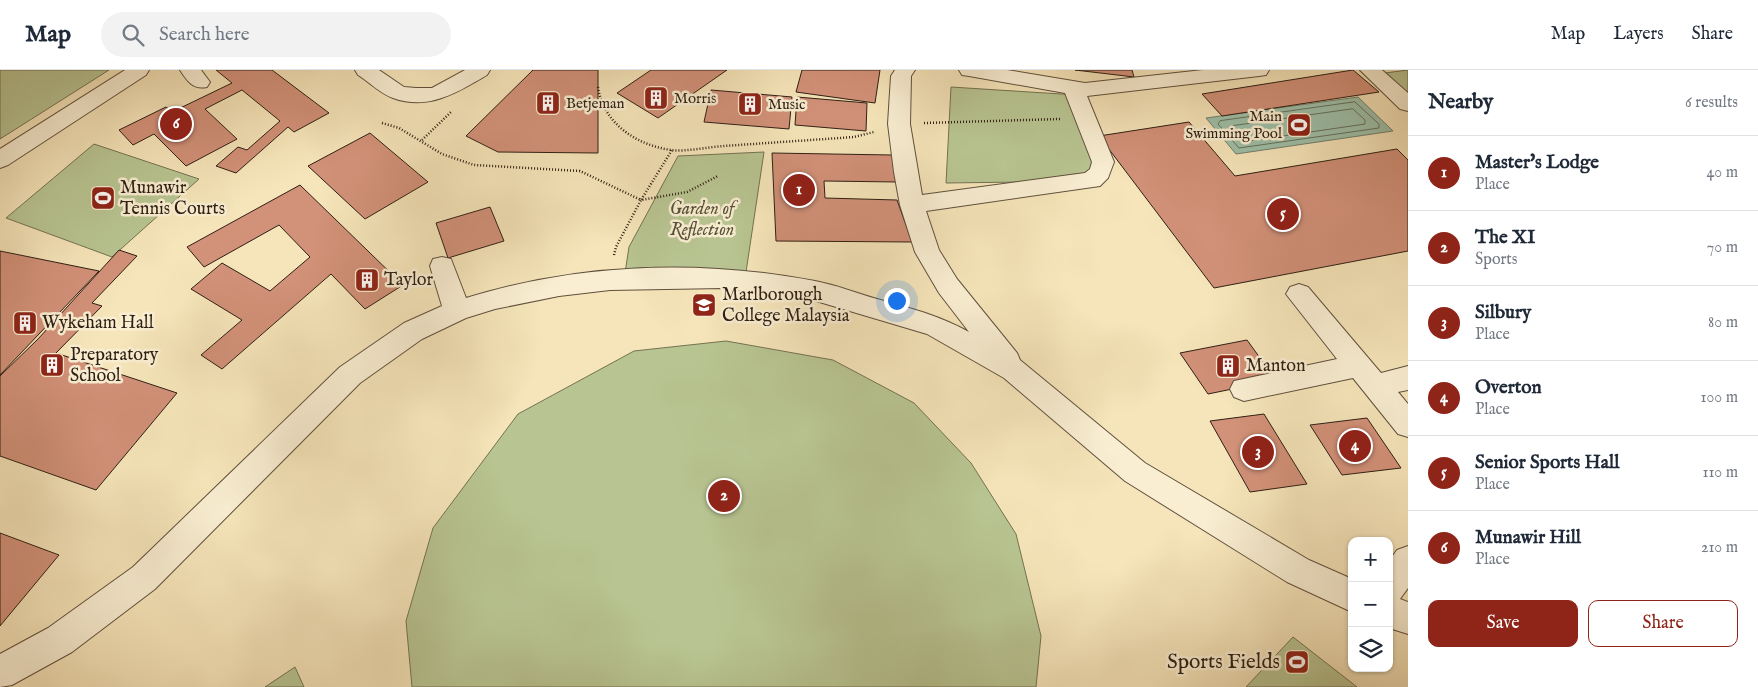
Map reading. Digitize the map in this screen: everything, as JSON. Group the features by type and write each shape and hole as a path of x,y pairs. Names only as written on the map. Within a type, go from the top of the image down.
{"lane":[{"path":"0,160 139,70"},
{"path":"365,70 399,94 434,95 448,90 480,70"},
{"path":"904,70 901,76 899,124 905,172 912,205 927,252 948,286 1014,370"},
{"path":"969,70 1092,90 1259,70"},
{"path":"1370,70 1408,104"},
{"path":"912,205 1092,180 1100,172 1103,162 1074,87"},
{"path":"442,266 457,311"},
{"path":"0,673 60,640 144,578 350,376 412,331 457,311 495,299 559,286 610,280 723,278 816,291 935,326 1014,370 1135,472 1298,571 1348,594"},
{"path":"1299,294 1408,425"},
{"path":"1244,389 1358,366"},
{"path":"1376,386 1408,378"},
{"path":"1393,582 1408,561"},
{"path":"1393,613 1408,618"}],"path":[{"path":"598,87 598,99 608,117 624,131 651,146 672,150 854,137 886,130 899,124 1086,119"},
{"path":"422,140 451,113 457,100 448,90"},
{"path":"382,123 399,128 422,140 442,154 474,165 580,171 641,200 687,192 718,176"},
{"path":"610,280 616,247 641,200 672,150"}],"green space":[{"path":"0,70 109,70 0,139"},
{"path":"1408,70 1408,93 1385,73"},
{"path":"951,87 1077,95 1103,181 946,183"},
{"name":"Munawir Tennis Courts","path":"94,144 199,179 112,257 6,218"},
{"name":"Garden of Reflection","path":"764,152 746,272 625,273 629,247 678,156"},
{"path":"726,341 833,360 914,403 971,463 1016,534 1041,636 1036,687 412,687 406,621 433,528 518,414 634,351"},
{"name":"Sports Fields","path":"1293,637 1357,687 1246,687"},
{"path":"295,667 304,687 265,687"}],"water":[{"name":"Main Swimming Pool","path":"1358,97 1393,131 1236,154 1206,118"}],"building":[{"path":"216,70 272,70 329,113 294,132 288,127 236,173 216,166 238,147 247,150 280,121 242,90 205,109 237,139 186,166 154,134 133,145 119,130 166,107 172,112 232,83"},
{"name":"Betjeman","path":"533,70 598,70 598,153 498,152 466,136"},
{"name":"Morris","path":"651,70 727,70 658,118 617,93"},
{"path":"802,70 880,70 875,103 796,92"},
{"path":"1075,70 1132,70 1134,77"},
{"path":"1353,70 1379,92 1222,116 1202,94"},
{"name":"Music","path":"711,90 792,97 789,129 704,122"},
{"path":"797,97 867,103 866,131 795,125"},
{"path":"1189,122 1235,176 1397,149 1408,160 1408,251 1214,288 1099,136"},
{"path":"370,133 428,182 365,219 308,166"},
{"path":"772,153 892,155 898,182 824,181 825,198 897,200 912,242 776,241"},
{"name":"Taylor","path":"300,185 403,285 365,309 331,274 222,369 201,355 242,320 191,289 222,263 270,291 310,257 279,225 204,267 187,247"},
{"path":"490,207 504,241 448,258 436,223"},
{"name":"Preparatory School","path":"119,250 137,256 92,303 102,306 56,353 177,393 96,490 0,456 0,376 38,339"},
{"name":"Wykeham Hall","path":"0,251 99,271 0,375"},
{"name":"Manton","path":"1247,340 1276,380 1208,394 1180,353"},
{"path":"1264,414 1307,484 1250,492 1210,421"},
{"path":"1367,418 1401,468 1342,475 1310,425"},
{"path":"0,533 59,555 0,626"}],"place":[{"name":"Morris","path":"656,98"},
{"name":"Betjeman","path":"548,103"},
{"name":"Music","path":"750,104"},
{"name":"Munawir Hill","path":"176,124"},
{"name":"Main Swimming Pool","path":"1299,125"},
{"name":"Master's Lodge","path":"799,190"},
{"name":"Munawir Tennis Courts","path":"103,198"},
{"name":"Senior Sports Hall","path":"1283,214"},
{"name":"Taylor","path":"367,280"},
{"name":"Marlborough College Malaysia","path":"704,305"},
{"name":"Wykeham Hall","path":"25,323"},
{"name":"Preparatory School","path":"52,365"},
{"name":"Manton","path":"1228,366"},
{"name":"Overton","path":"1355,446"},
{"name":"Silbury","path":"1258,452"},
{"name":"The XI","path":"724,496"},
{"name":"Sports Fields","path":"1297,662"}]}
